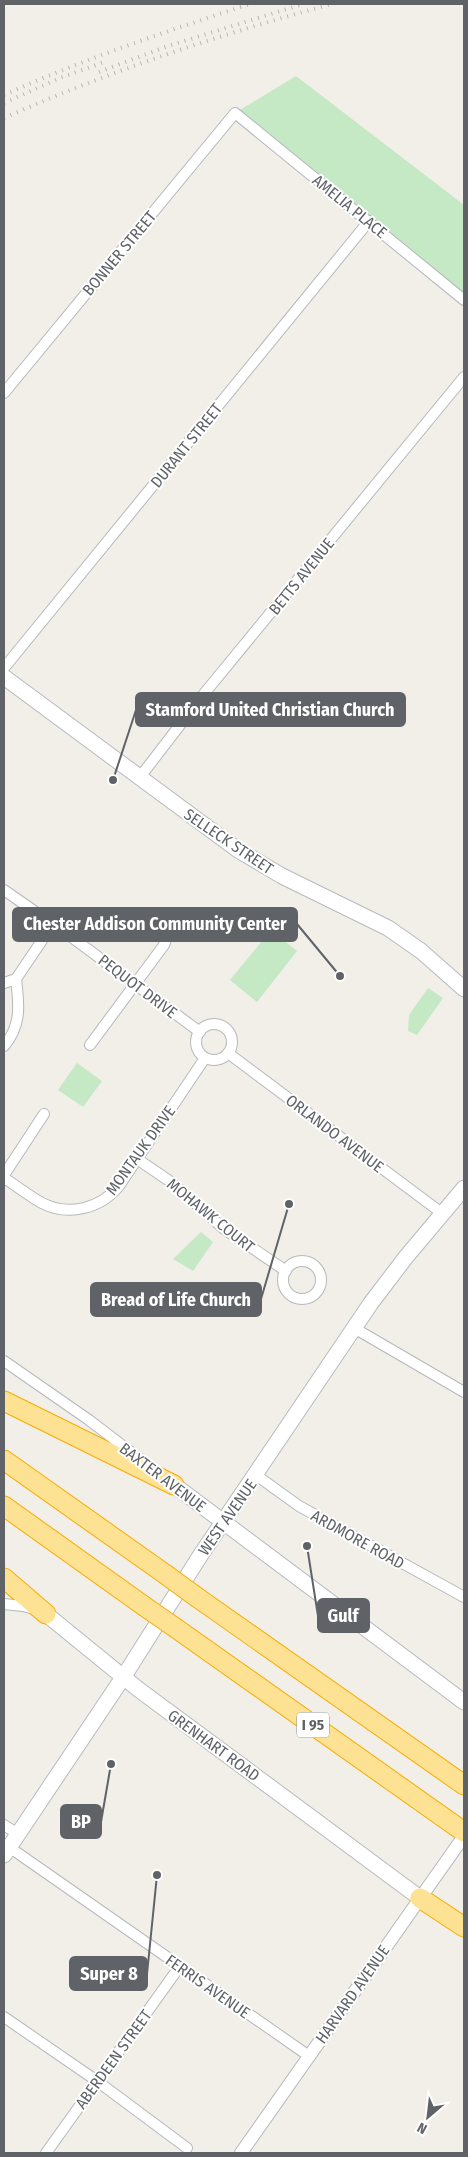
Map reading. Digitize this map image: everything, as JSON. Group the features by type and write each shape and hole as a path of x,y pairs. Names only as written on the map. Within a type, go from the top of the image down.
{"highway":[{"path":"4,1401 174,1485"},
{"name":"I 95","path":"4,1460 464,1785"},
{"name":"I 95","path":"4,1506 457,1826"},
{"path":"4,1578 46,1614"},
{"path":"420,1898 464,1927"}],"main road":[{"name":"SELLECK STREET","path":"4,677 216,835 259,864 366,916 401,936 464,989"},
{"name":"WEST AVENUE","path":"10,1845 354,1328 390,1276 464,1188"},
{"name":"BAXTER AVENUE","path":"174,1485 464,1702"},
{"name":"GRENHART ROAD","path":"46,1614 193,1730 420,1898"}],"street":[{"name":"AMELIA PLACE","path":"235,113 464,300"},
{"name":"BONNER STREET","path":"4,393 235,113"},
{"name":"DURANT STREET","path":"4,668 369,221"},
{"name":"BETTS AVENUE","path":"140,777 203,695 464,378"},
{"name":"PEQUOT DRIVE","path":"4,890 37,912 51,927 70,936 200,1032"},
{"path":"90,1045 164,945 174,919"},
{"path":"4,983 16,979 51,927"},
{"path":"4,1046 18,1020 19,1002 16,979"},
{"path":"213,1024 227,1030 231,1038 231,1046 228,1053 221,1058 213,1060 205,1058 196,1046 200,1032 205,1027 213,1024"},
{"name":"ORLANDO AVENUE","path":"228,1053 443,1214"},
{"name":"MONTAUK DRIVE","path":"4,1176 44,1204 56,1208 76,1209 95,1205 112,1194 205,1058"},
{"path":"4,1176 44,1114"},
{"name":"MOHAWK COURT","path":"137,1159 171,1182 223,1228 286,1271"},
{"path":"354,1328 464,1392"},
{"name":"BAXTER AVENUE","path":"4,1361 89,1420 174,1485"},
{"name":"ARDMORE ROAD","path":"256,1475 299,1506 464,1597"},
{"name":"GRENHART ROAD","path":"4,1604 24,1606 46,1614"},
{"name":"FERRIS AVENUE","path":"4,1826 10,1845 308,2056"},
{"name":"HARVARD AVENUE","path":"241,2153 464,1836"},
{"name":"ABERDEEN STREET","path":"46,2153 180,1966"},
{"path":"4,2016 188,2148"}],"green space":[{"path":"296,76 464,205 464,300 235,113"},
{"path":"271,930 297,951 257,1002 230,980"},
{"path":"428,988 443,998 417,1035 408,1031 409,1015"},
{"path":"77,1063 102,1081 83,1107 58,1090"},
{"path":"201,1232 213,1242 193,1271 173,1259"}],"railway":[{"path":"4,95 157,35 250,4"},
{"path":"99,72 168,46 303,4"},
{"path":"4,118 125,69 207,41 332,4"},
{"path":"4,103 60,78 107,61"}],"place":[{"name":"Stamford United Christian Church","path":"113,780"},
{"name":"Chester Addison Community Center","path":"340,976"},
{"name":"Bread of Life Church","path":"289,1204"},
{"name":"Gulf","path":"307,1546"},
{"name":"BP","path":"111,1764"},
{"name":"Super 8","path":"157,1875"}]}
